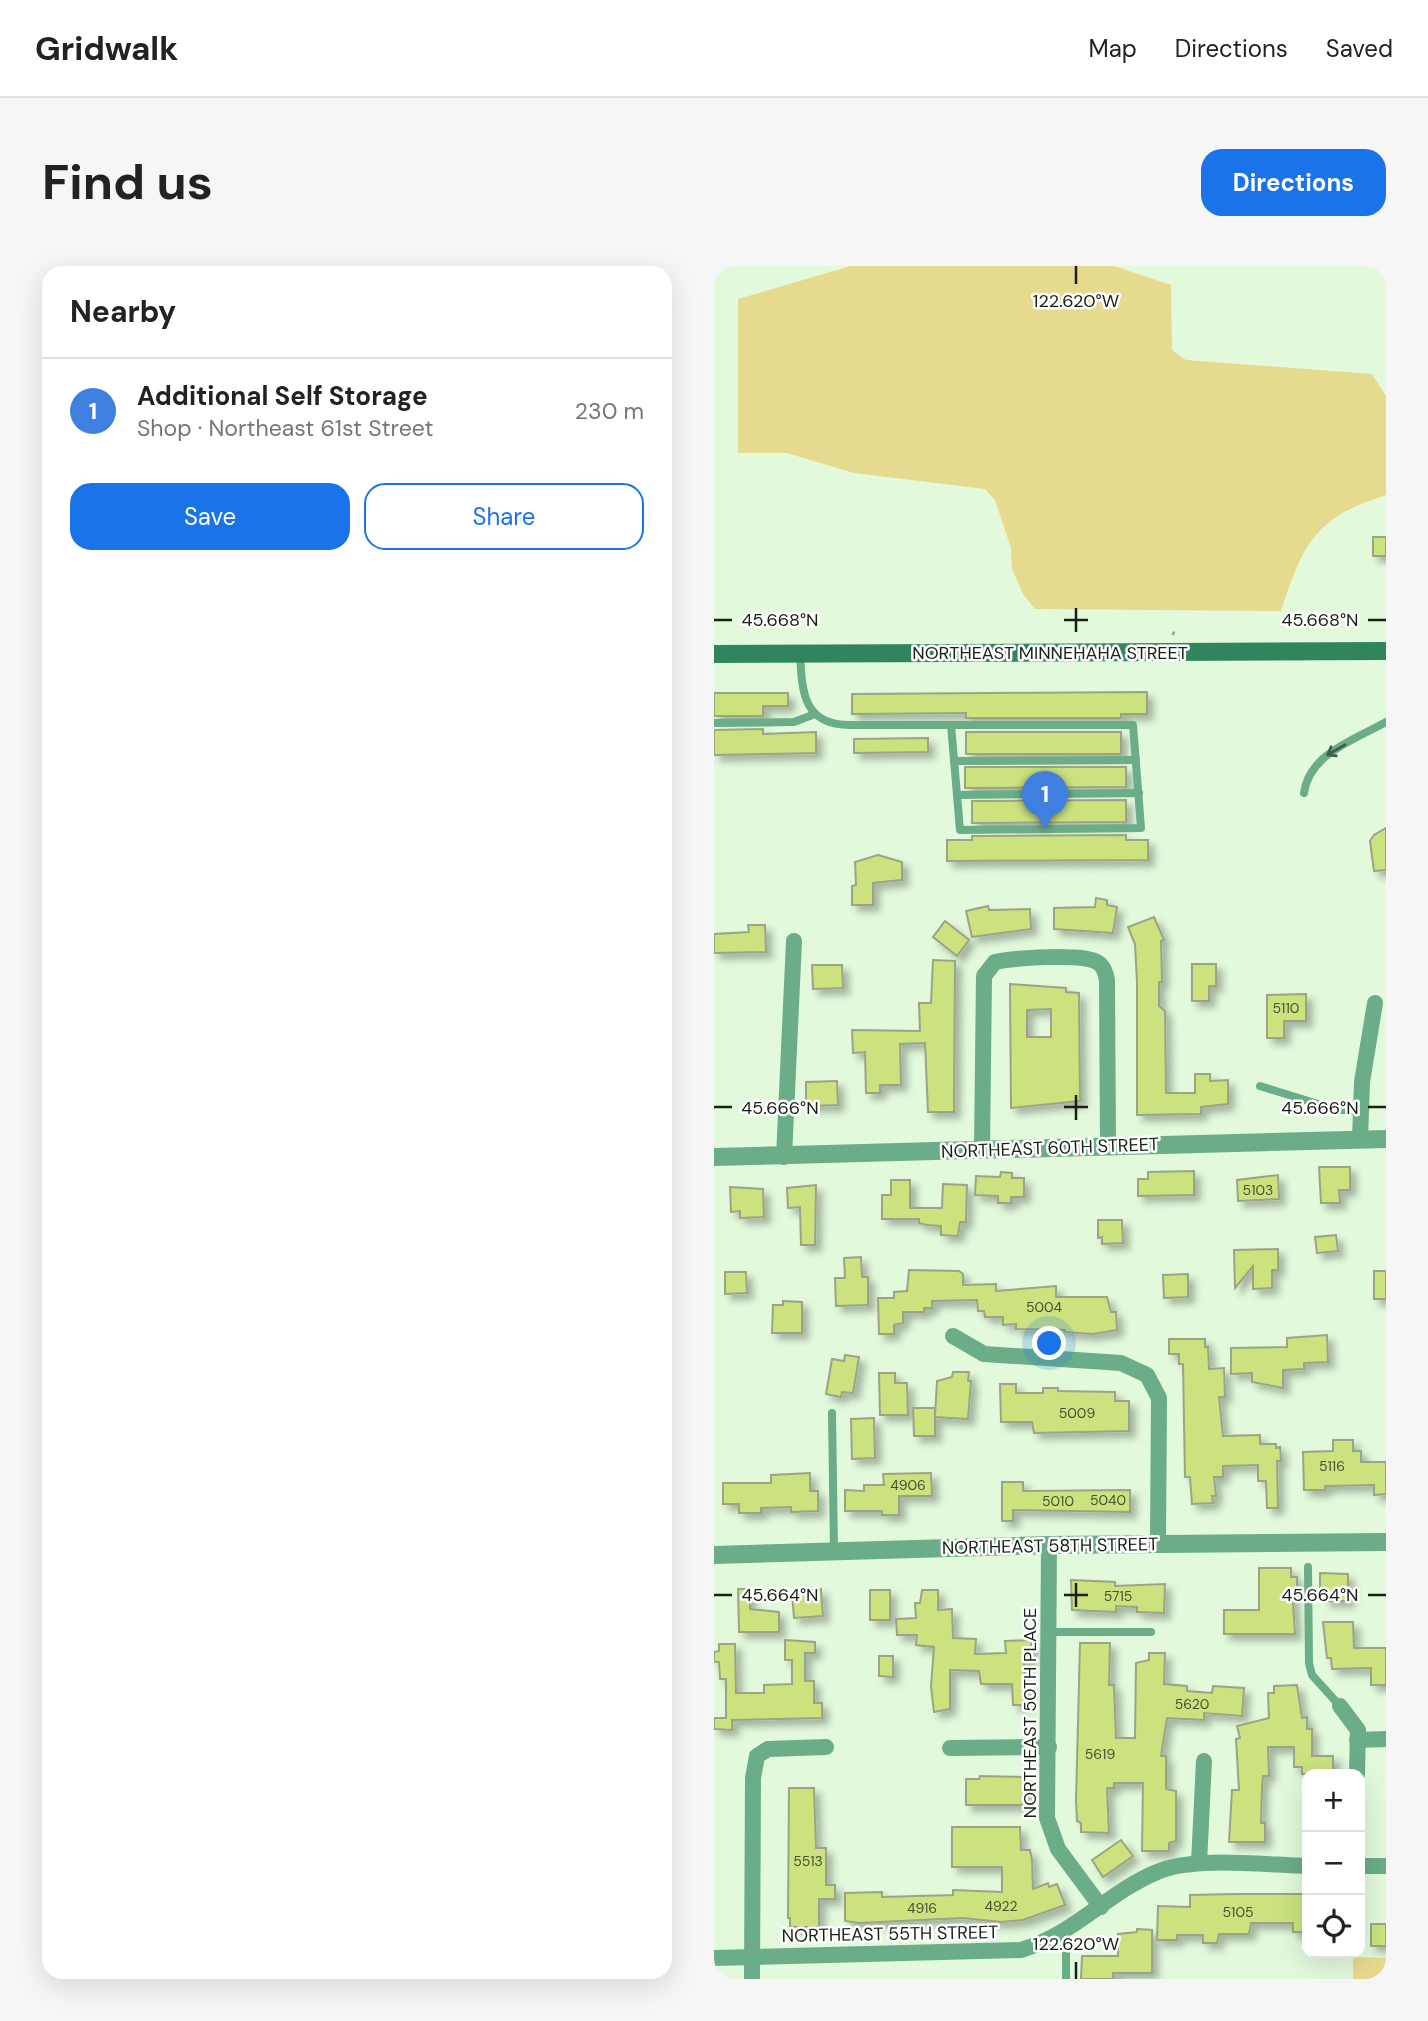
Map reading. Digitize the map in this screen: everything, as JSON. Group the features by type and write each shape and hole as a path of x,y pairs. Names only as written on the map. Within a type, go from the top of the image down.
{"main road":[{"name":"NORTHEAST MINNEHAHA STREET","path":"714,654 1386,651"}],"street":[{"path":"784,1157 794,942"},
{"path":"982,1150 983,983 987,970 1002,960 1085,958 1101,965 1107,981 1108,1146"},
{"path":"1360,1139 1364,1061 1375,1003"},
{"name":"NORTHEAST 60TH STREET","path":"714,1157 1386,1139"},
{"path":"953,1336 984,1354 1121,1363 1147,1375 1159,1398 1158,1543"},
{"name":"NORTHEAST 58TH STREET","path":"714,1555 1049,1545 1386,1542"},
{"name":"NORTHEAST 50TH PLACE","path":"1049,1545 1049,1748 1046,1759 1049,1830 1058,1849 1101,1907"},
{"path":"1340,1706 1357,1730 1357,1769"},
{"path":"1357,1740 1386,1739"},
{"path":"752,1979 753,1779 757,1756 768,1749 826,1747"},
{"path":"950,1748 1049,1748"},
{"path":"1199,1863 1203,1761"},
{"name":"NORTHEAST 55TH STREET","path":"714,1958 1021,1950 1066,1932 1159,1871 1199,1863 1302,1866"},
{"path":"1365,1866 1386,1866"}],"lane":[{"path":"800,654 802,692 815,714 839,725 951,725 1133,725 1142,828 960,830 951,725"},
{"path":"714,723 794,722 815,714"},
{"path":"1304,793 1306,777 1315,764 1386,722"},
{"path":"954,761 1136,760"},
{"path":"957,795 1139,793"},
{"path":"1260,1086 1334,1109 1361,1112"},
{"path":"832,1413 834,1552"},
{"path":"1308,1567 1312,1675 1340,1706"},
{"path":"1049,1632 1151,1632"},
{"path":"1066,1932 1066,1979"}],"shaded area":[{"path":"851,266 1114,266 1171,285 1172,350 1186,360 1372,374 1386,396 1386,495 1343,513 1328,523 1316,536 1297,567 1281,611 1035,609 1023,594 1012,569 1011,548 995,500 985,489 854,473 787,453 738,453 738,299"},
{"path":"1353,1958 1386,1958 1386,1979 1353,1979"}],"building":[{"path":"1373,537 1386,537 1386,556 1373,556"},
{"path":"1147,692 1147,714 1121,714 1121,718 966,718 966,713 852,714 852,694"},
{"path":"714,693 788,693 788,706 763,706 763,716 714,716"},
{"path":"763,729 763,734 816,732 816,753 714,755 714,730"},
{"path":"966,732 1121,732 1121,754 966,754"},
{"path":"928,738 928,752 854,753 854,739"},
{"path":"965,767 1126,767 1126,787 965,788"},
{"path":"1126,800 1126,822 972,823 972,801"},
{"path":"1386,828 1386,870 1374,871 1370,841 1374,835"},
{"path":"1126,835 1126,840 1148,840 1148,860 947,861 947,840 972,840 972,836"},
{"path":"878,855 902,862 902,880 873,883 873,905 852,905 852,886 856,885 855,862"},
{"path":"1096,898 1107,900 1107,905 1117,907 1113,933 1054,929 1054,908 1095,907"},
{"path":"988,906 989,910 1030,909 1031,929 972,937 966,911"},
{"path":"1154,917 1164,940 1161,941 1162,982 1159,982 1159,1006 1165,1011 1166,1093 1195,1093 1195,1074 1210,1074 1210,1081 1228,1080 1228,1104 1201,1107 1201,1114 1137,1115 1137,982 1135,944 1128,927"},
{"path":"945,921 969,940 957,956 933,937"},
{"path":"748,925 765,925 766,952 714,953 714,934 749,932"},
{"path":"933,960 955,961 954,1112 928,1112 925,1043 900,1044 901,1085 880,1085 880,1093 866,1093 865,1052 853,1053 852,1030 920,1031 919,1003 931,1003"},
{"path":"1192,964 1216,964 1216,986 1209,986 1209,1001 1192,1001"},
{"path":"812,965 842,965 843,988 813,989"},
{"path":"1010,984 1066,988 1066,992 1079,993 1080,1101 1011,1108","holes":["1051,1009 1051,1037 1027,1037 1027,1010"]},
{"path":"1306,994 1306,1021 1284,1021 1284,1038 1267,1038 1267,995"},
{"path":"837,1081 838,1105 806,1106 806,1082"},
{"path":"1319,1167 1350,1167 1350,1190 1339,1190 1340,1203 1321,1203"},
{"path":"1194,1171 1194,1195 1138,1196 1138,1179 1148,1179 1148,1172"},
{"path":"1001,1172 1012,1173 1012,1178 1024,1178 1024,1197 1011,1197 1011,1203 998,1203 998,1196 975,1195 976,1176 1000,1177"},
{"path":"1278,1175 1279,1199 1238,1201 1237,1180"},
{"path":"891,1180 910,1180 910,1208 942,1208 943,1184 967,1185 966,1222 960,1222 958,1236 941,1235 941,1226 919,1223 919,1219 882,1219 882,1195 891,1195"},
{"path":"816,1185 815,1245 801,1245 800,1207 788,1208 787,1188"},
{"path":"730,1187 763,1189 764,1217 740,1218 740,1211 731,1212"},
{"path":"1098,1220 1122,1220 1123,1243 1102,1244 1102,1237 1098,1238"},
{"path":"1336,1235 1338,1251 1317,1253 1315,1237"},
{"path":"1278,1249 1278,1270 1272,1270 1272,1288 1253,1289 1253,1266 1235,1288 1234,1250"},
{"path":"861,1257 862,1277 868,1277 868,1305 836,1306 835,1278 845,1278 844,1258"},
{"path":"909,1270 959,1271 963,1274 963,1285 996,1284 996,1291 1056,1286 1056,1297 1107,1297 1111,1312 1116,1312 1117,1330 1093,1334 1065,1330 1016,1329 1016,1324 1003,1325 1003,1317 985,1317 984,1311 978,1311 977,1300 932,1301 932,1308 924,1308 924,1312 903,1312 903,1323 894,1325 894,1334 879,1334 878,1298 894,1298 894,1292 907,1291"},
{"path":"1374,1271 1386,1271 1386,1299 1374,1299"},
{"path":"725,1272 746,1272 747,1293 725,1294"},
{"path":"1188,1274 1188,1297 1164,1298 1163,1275"},
{"path":"783,1301 802,1302 802,1333 772,1333 773,1305 783,1305"},
{"path":"1327,1335 1328,1362 1304,1363 1304,1369 1283,1370 1283,1388 1252,1382 1252,1373 1231,1374 1231,1348 1287,1347 1287,1338"},
{"path":"1169,1339 1205,1339 1209,1369 1224,1368 1225,1397 1219,1397 1223,1436 1260,1435 1260,1444 1276,1444 1276,1448 1280,1447 1281,1461 1277,1461 1278,1508 1267,1508 1266,1481 1258,1481 1258,1465 1223,1466 1223,1477 1214,1477 1216,1496 1212,1496 1213,1503 1192,1504 1190,1477 1185,1477 1183,1364 1179,1364 1179,1354 1169,1354"},
{"path":"845,1355 859,1357 853,1393 842,1392 841,1397 826,1394 832,1359 844,1361"},
{"path":"953,1372 969,1372 968,1381 971,1381 968,1419 935,1417 935,1436 914,1436 913,1408 935,1408 935,1416 937,1381 952,1377"},
{"path":"879,1373 895,1373 895,1383 907,1383 908,1415 880,1415"},
{"path":"1000,1384 1016,1384 1016,1393 1043,1393 1043,1388 1058,1388 1058,1391 1115,1392 1115,1401 1129,1401 1129,1431 1034,1433 1032,1422 1001,1422"},
{"path":"874,1418 875,1458 852,1459 851,1419"},
{"path":"1333,1440 1353,1440 1353,1451 1361,1451 1361,1462 1386,1462 1386,1494 1374,1495 1374,1485 1325,1486 1325,1490 1304,1490 1303,1452 1333,1451"},
{"path":"810,1473 810,1491 818,1491 818,1511 791,1512 791,1507 761,1508 761,1513 739,1513 739,1504 723,1504 723,1483 771,1483 771,1475"},
{"path":"931,1473 932,1496 899,1496 899,1515 882,1515 882,1511 845,1511 845,1490 864,1491 864,1485 884,1485 883,1474"},
{"path":"1002,1482 1023,1482 1023,1491 1130,1490 1130,1512 1013,1510 1013,1521 1002,1521"},
{"path":"1259,1568 1291,1568 1291,1577 1297,1577 1297,1589 1292,1589 1295,1634 1224,1634 1224,1610 1259,1610"},
{"path":"1320,1573 1348,1574 1348,1601 1325,1601 1325,1589 1320,1589"},
{"path":"1071,1580 1115,1582 1115,1586 1165,1584 1164,1613 1137,1612 1137,1607 1116,1606 1116,1612 1072,1610"},
{"path":"738,1589 750,1589 750,1609 779,1612 779,1632 739,1632"},
{"path":"821,1589 823,1616 794,1618 792,1593"},
{"path":"870,1590 890,1590 890,1620 870,1620"},
{"path":"922,1590 938,1590 938,1610 952,1609 953,1638 976,1639 975,1654 1006,1653 1005,1641 1031,1640 1032,1659 1024,1660 1026,1705 1013,1705 1012,1684 981,1684 979,1671 950,1670 950,1709 934,1712 931,1686 934,1647 916,1645 917,1635 897,1635 896,1619 916,1618 915,1603 920,1603"},
{"path":"1323,1622 1353,1622 1354,1648 1386,1648 1386,1685 1371,1685 1371,1668 1332,1669 1331,1658 1327,1658"},
{"path":"785,1640 815,1642 815,1653 805,1653 805,1681 814,1681 814,1703 822,1703 822,1718 732,1720 732,1730 714,1729 714,1718 726,1718 726,1679 720,1679 719,1662 714,1662 714,1652 719,1651 719,1644 735,1644 736,1693 764,1693 764,1685 792,1684 792,1660 785,1660"},
{"path":"1080,1643 1110,1643 1109,1685 1114,1685 1116,1738 1135,1738 1136,1663 1149,1660 1149,1653 1165,1653 1164,1684 1187,1686 1187,1691 1212,1693 1213,1686 1244,1688 1242,1716 1204,1713 1204,1720 1167,1718 1161,1756 1166,1756 1166,1789 1176,1791 1176,1841 1169,1843 1169,1851 1142,1851 1143,1783 1114,1783 1114,1788 1107,1788 1109,1833 1081,1832 1081,1823 1077,1821 1076,1800"},
{"path":"879,1656 893,1656 893,1677 879,1676"},
{"path":"1297,1685 1302,1718 1307,1717 1307,1729 1312,1729 1312,1756 1333,1756 1333,1769 1294,1767 1294,1747 1268,1747 1269,1776 1263,1776 1262,1786 1261,1823 1265,1823 1265,1842 1229,1842 1232,1790 1239,1790 1236,1739 1240,1738 1237,1726 1269,1718 1268,1693 1274,1693 1274,1686"},
{"path":"980,1776 1026,1777 1026,1805 966,1805 966,1779 979,1779"},
{"path":"789,1788 814,1788 816,1848 826,1848 826,1885 835,1885 835,1899 819,1899 819,1927 790,1927 788,1918"},
{"path":"952,1827 1020,1827 1021,1850 1030,1850 1033,1889 1048,1883 1049,1887 1057,1884 1065,1905 1023,1920 1001,1922 963,1918 859,1923 845,1921 845,1893 882,1892 882,1897 953,1895 953,1890 1002,1892 1002,1867 952,1867"},
{"path":"1121,1840 1133,1856 1103,1877 1092,1860"},
{"path":"1302,1894 1302,1932 1293,1932 1293,1923 1251,1923 1249,1934 1219,1934 1217,1943 1203,1943 1203,1935 1177,1935 1177,1940 1157,1940 1158,1906 1190,1907 1190,1895"},
{"path":"1371,1924 1386,1924 1386,1946 1371,1946"},
{"path":"1137,1929 1152,1930 1152,1973 1113,1973 1113,1979 1081,1979 1082,1956 1118,1956 1118,1934 1137,1932"}],"place":[{"name":"Additional Self Storage","path":"1045,829"}]}
